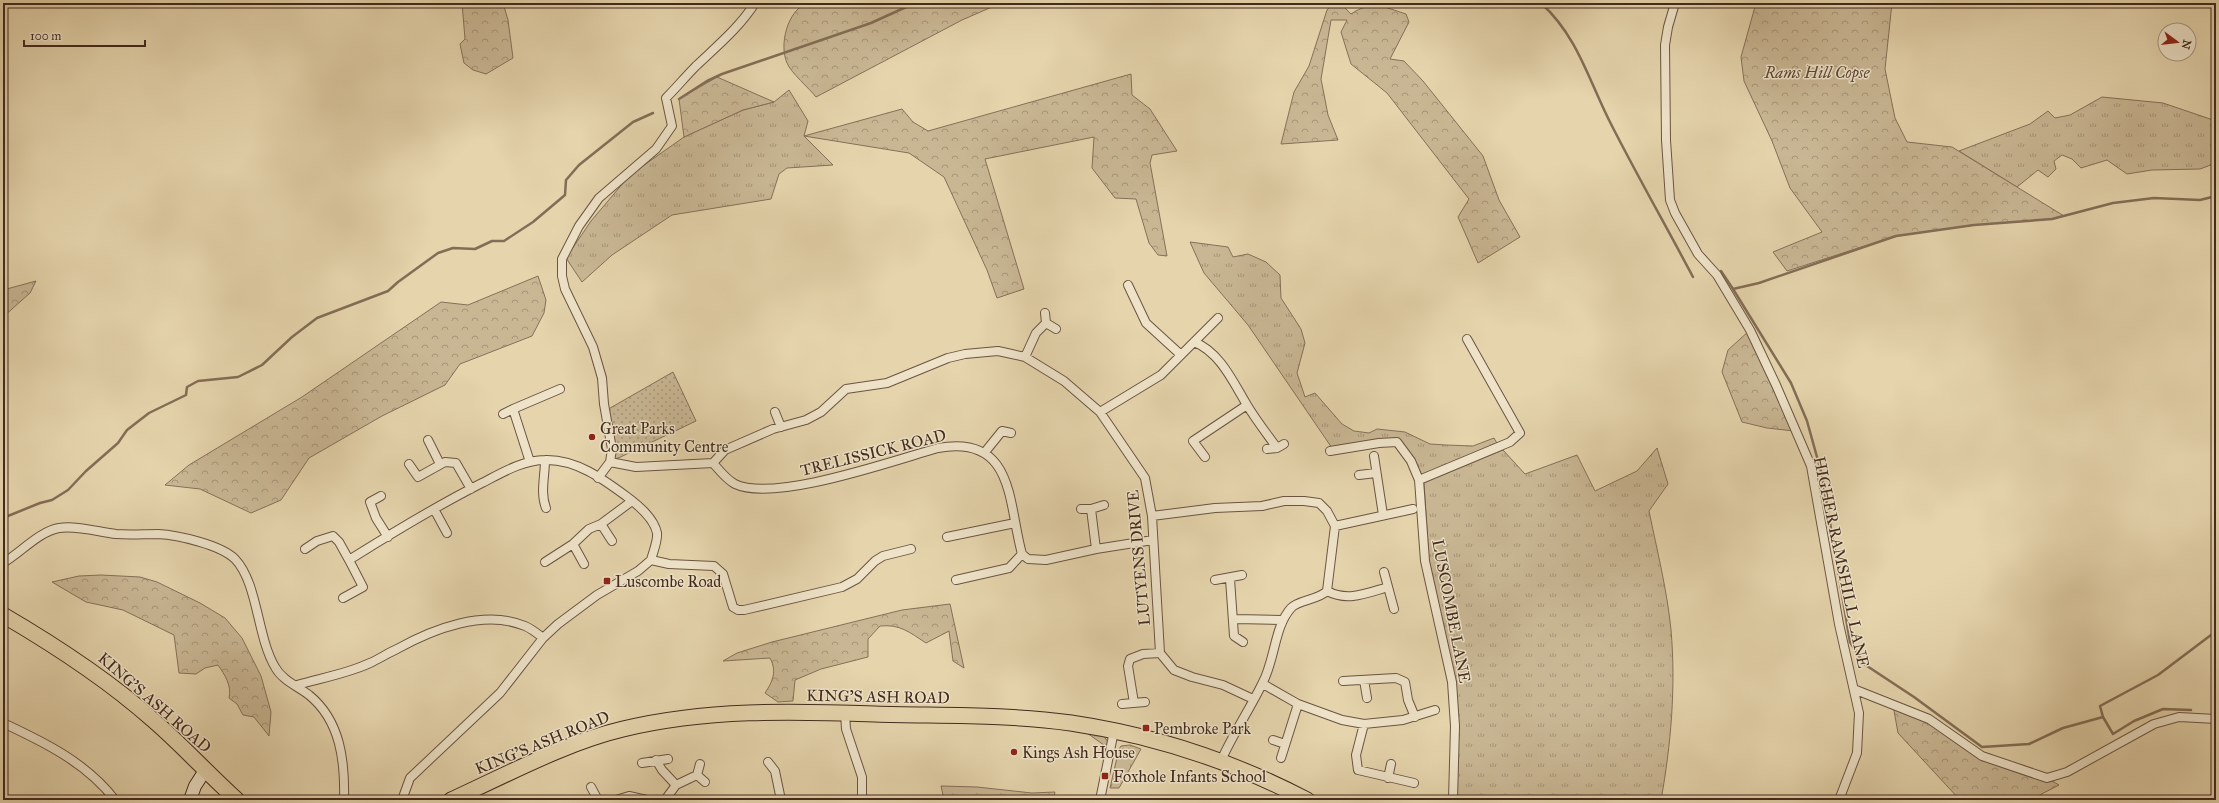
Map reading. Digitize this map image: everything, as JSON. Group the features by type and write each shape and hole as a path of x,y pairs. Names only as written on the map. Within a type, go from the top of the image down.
{"highway":[{"name":"KING'S ASH ROAD","path":"3,615 84,664 107,681 154,720 237,800"},
{"name":"KING'S ASH ROAD","path":"451,800 586,740 621,729 665,720 702,715 845,713 952,715 1048,721 1114,731 1164,744 1220,763 1287,790 1306,800"}],"street":[{"path":"598,478 610,462 612,450 604,404 602,378 593,347 565,289 562,276 562,259 579,226 599,198 656,149 672,126 666,98 697,66 721,45 747,16 755,3"},
{"name":"HIGHER RAMSHILL LANE","path":"1675,3 1668,27 1665,45 1666,140 1670,200 1675,213 1698,254 1717,275 1750,330 1776,385 1811,466 1840,624 1856,690 1859,713 1857,754 1839,800"},
{"path":"1128,285 1146,323 1181,355"},
{"path":"1045,313 1046,323"},
{"path":"1100,412 1161,375 1218,318"},
{"path":"1046,323 1056,329"},
{"path":"1025,357 1036,333 1046,323"},
{"path":"1330,451 1378,443 1397,442 1411,460 1419,480 1510,442 1520,433 1467,339"},
{"path":"1194,342 1204,346 1213,355 1234,381 1247,405 1280,446 1267,450"},
{"name":"LUTYENS DRIVE","path":"713,463 725,450 781,427 806,420 821,412 846,389 887,383 948,358 965,354 998,351 1025,357 1064,381 1100,412 1145,478 1152,516 1160,653"},
{"path":"503,414 560,389"},
{"path":"1205,457 1193,440 1247,405"},
{"path":"513,409 530,462"},
{"path":"775,412 781,427"},
{"path":"998,422 1002,431"},
{"path":"1002,431 1011,433"},
{"path":"1002,431 984,452 1004,475 1009,486 1022,554 1028,559 1046,560 1096,549 1153,540"},
{"path":"428,440 440,464"},
{"name":"TRELISSICK ROAD","path":"713,463 736,484 756,488 777,488 830,478 954,445 984,452"},
{"path":"1374,456 1383,515"},
{"path":"545,460 545,480 542,497 546,508"},
{"path":"349,560 434,509 512,468 530,462 545,460 573,465 592,472 598,478 632,501 651,520 657,534 651,560 638,571 597,595 558,624 543,638 500,693 410,778 402,800"},
{"path":"409,464 418,477 445,462 456,463 471,489"},
{"path":"610,462 636,467 713,463"},
{"path":"1359,475 1376,473"},
{"name":"LUSCOMBE LANE","path":"1419,480 1425,561 1452,682 1455,726 1453,800"},
{"path":"382,496 370,502 376,518 388,537"},
{"path":"1152,516 1215,508 1262,506 1304,500 1319,503 1328,511 1334,526 1327,591 1322,596 1293,606 1282,620 1262,684 1232,735 1220,763"},
{"path":"545,562 573,544 590,529 601,524 632,501"},
{"path":"1081,509 1091,509 1104,505"},
{"path":"434,509 447,533"},
{"path":"1091,509 1096,549"},
{"path":"1334,526 1412,509"},
{"path":"947,537 1015,523"},
{"path":"601,524 612,541"},
{"path":"3,563 44,533 59,528 125,535 160,534 217,548 229,555 245,574 266,644 275,667 287,681 297,686 324,710 338,737 343,757 344,800"},
{"path":"305,549 317,541 332,536 339,542 363,587 343,598"},
{"path":"573,544 584,564"},
{"path":"651,560 669,564 714,566 723,574 733,607 738,610 744,610 842,587 857,579 875,561 883,556 911,549"},
{"path":"956,580 1008,568 1022,554"},
{"path":"1384,572 1394,609"},
{"path":"1215,580 1230,579 1242,575"},
{"path":"1230,579 1235,618 1234,636 1243,642"},
{"path":"1327,591 1337,596 1353,598 1388,587"},
{"path":"1235,618 1282,620"},
{"path":"297,686 343,673 370,663 424,636 456,625 491,620 507,621 527,627 543,638"},
{"path":"1134,703 1128,666 1130,659 1143,654 1160,653 1174,670 1223,685 1253,699"},
{"path":"1343,681 1396,678 1404,682 1408,700 1415,717"},
{"path":"1364,680 1367,698"},
{"path":"1262,684 1298,704 1342,720 1364,724 1415,717 1435,710"},
{"path":"1856,690 1929,719 1982,756 2047,778 2067,772 2154,724 2179,717 2216,719"},
{"path":"1122,704 1145,702"},
{"path":"1281,758 1298,704"},
{"path":"845,713 846,729 862,777 862,800"},
{"path":"3,723 41,741 86,770 108,790 115,800"},
{"path":"1364,724 1356,755 1358,770 1414,783"},
{"path":"1100,800 1114,731"},
{"path":"1273,740 1285,744"},
{"path":"642,763 668,758"},
{"path":"656,760 662,770 676,785"},
{"path":"768,762 775,771 781,800"},
{"path":"665,800 676,785 697,775 700,764"},
{"path":"1388,778 1391,764"},
{"path":"775,771 783,766"},
{"path":"190,800 195,786 206,769"},
{"path":"697,775 705,782"},
{"path":"591,787 598,800"},
{"path":"616,800 629,796 647,800"}],"green space":[{"path":"462,3 503,3 508,20 513,58 486,74 473,70 464,63 460,44 465,39"},
{"path":"807,3 1001,3 962,20 816,97 789,67 785,56 784,47 786,29 794,13"},
{"path":"1333,3 1340,3 1351,14 1365,7 1378,6 1406,14 1409,22 1390,59 1404,61 1423,81 1483,156 1499,200 1520,237 1478,263 1458,217 1469,199 1387,93 1351,64 1341,32 1347,20 1331,20 1321,79 1328,115 1338,140 1281,144 1294,92 1309,66 1327,10"},
{"name":"Rams Hill Copse","path":"1756,3 1892,3 1885,69 1895,118 1907,142 1952,147 2064,216 2052,219 1974,225 1896,236 1787,271 1773,252 1822,232 1790,188 1772,141 1744,81 1741,57"},
{"path":"1131,74 1132,95 1150,109 1177,151 1152,155 1150,163 1167,256 1158,255 1149,243 1136,199 1115,198 1092,168 1094,137 985,159 1024,289 997,298 987,270 944,177 909,153 804,136 902,109 913,122 928,131"},
{"path":"717,77 774,102 743,110 684,137 679,99"},
{"path":"789,90 808,121 804,136 833,165 787,168 779,174 771,199 672,215 612,255 582,282 566,258 591,221 630,175 684,137 743,110 774,102"},
{"path":"2102,97 2163,103 2216,121 2216,163 2200,169 2152,170 2127,174 2107,160 2081,168 2072,159 2062,155 2054,161 2056,169 2048,177 2038,170 2017,187 1959,151 2030,124 2048,111 2055,118 2070,115"},
{"path":"1190,242 1228,247 1233,257 1248,254 1266,262 1280,275 1281,298 1301,329 1305,343 1297,373 1305,397 1315,393 1342,424 1354,431 1369,433 1377,429 1405,432 1430,444 1473,446 1494,438 1498,445 1420,478 1399,441 1377,441 1332,448 1248,325 1204,273"},
{"path":"538,276 546,300 544,313 532,336 460,364 445,385 382,416 309,458 281,500 251,513 200,489 165,485 189,465 302,397 441,302 468,305"},
{"path":"36,281 30,293 3,317 3,290"},
{"path":"1750,330 1794,431 1767,428 1742,422 1722,372 1728,350"},
{"path":"673,372 696,421 610,462 605,411"},
{"path":"1657,448 1668,484 1649,511 1667,600 1671,630 1673,672 1670,737 1661,800 1456,800 1455,682 1429,560 1424,483 1503,450 1525,474 1577,455 1595,491 1637,471"},
{"path":"101,575 140,577 157,582 200,603 225,618 242,638 261,676 271,712 269,736 254,717 243,715 237,704 229,698 229,685 218,665 205,668 196,674 179,673 174,635 123,610 86,602 52,582 79,576"},
{"path":"950,604 964,668 953,661 949,631 926,643 914,635 893,626 880,626 868,639 868,657 821,669 795,680 793,701 778,702 765,693 774,672 770,658 723,661 737,653 772,642 902,610"},
{"path":"1893,705 1917,714 1982,756 2047,778 2059,785 2030,800 1960,800 1898,733"},
{"path":"1087,733 1103,735 1108,742 1108,748"},
{"path":"1130,745 1141,749 1119,788 1110,788 1119,749 1121,746"},
{"path":"941,786 977,787 1032,793 1055,792 1053,800 948,800 943,795"}],"waterway":[{"path":"679,99 707,81 722,74 871,23 915,3"},
{"path":"1541,3 1565,31 1574,46 1612,126 1693,277"},
{"path":"3,518 40,503 52,500 68,490 86,471 118,443 127,430 149,413 186,395 187,387 198,381 238,377 262,365 292,337 317,318 388,291 438,253 453,248 475,249 492,241 504,241 533,222 565,195 566,180 579,165 633,122 653,113"},
{"path":"1721,271 1733,289 1759,283 1896,236 1974,225 2052,219 2113,203 2154,198 2200,200 2216,196"},
{"path":"1733,289 1791,383 1807,421 1822,475 1850,642 1864,664 1914,697 1982,747 2029,744 2063,728 2103,717 2100,706 2158,675 2211,635"},
{"path":"2103,717 2113,734 2134,721 2163,709 2191,710"}],"place":[{"name":"Great Parks Community Centre","path":"592,437"},
{"name":"Luscombe Road","path":"607,581"},
{"name":"Pembroke Park","path":"1146,728"},
{"name":"Kings Ash House","path":"1014,752"},
{"name":"Foxhole Infants School","path":"1105,776"}]}
